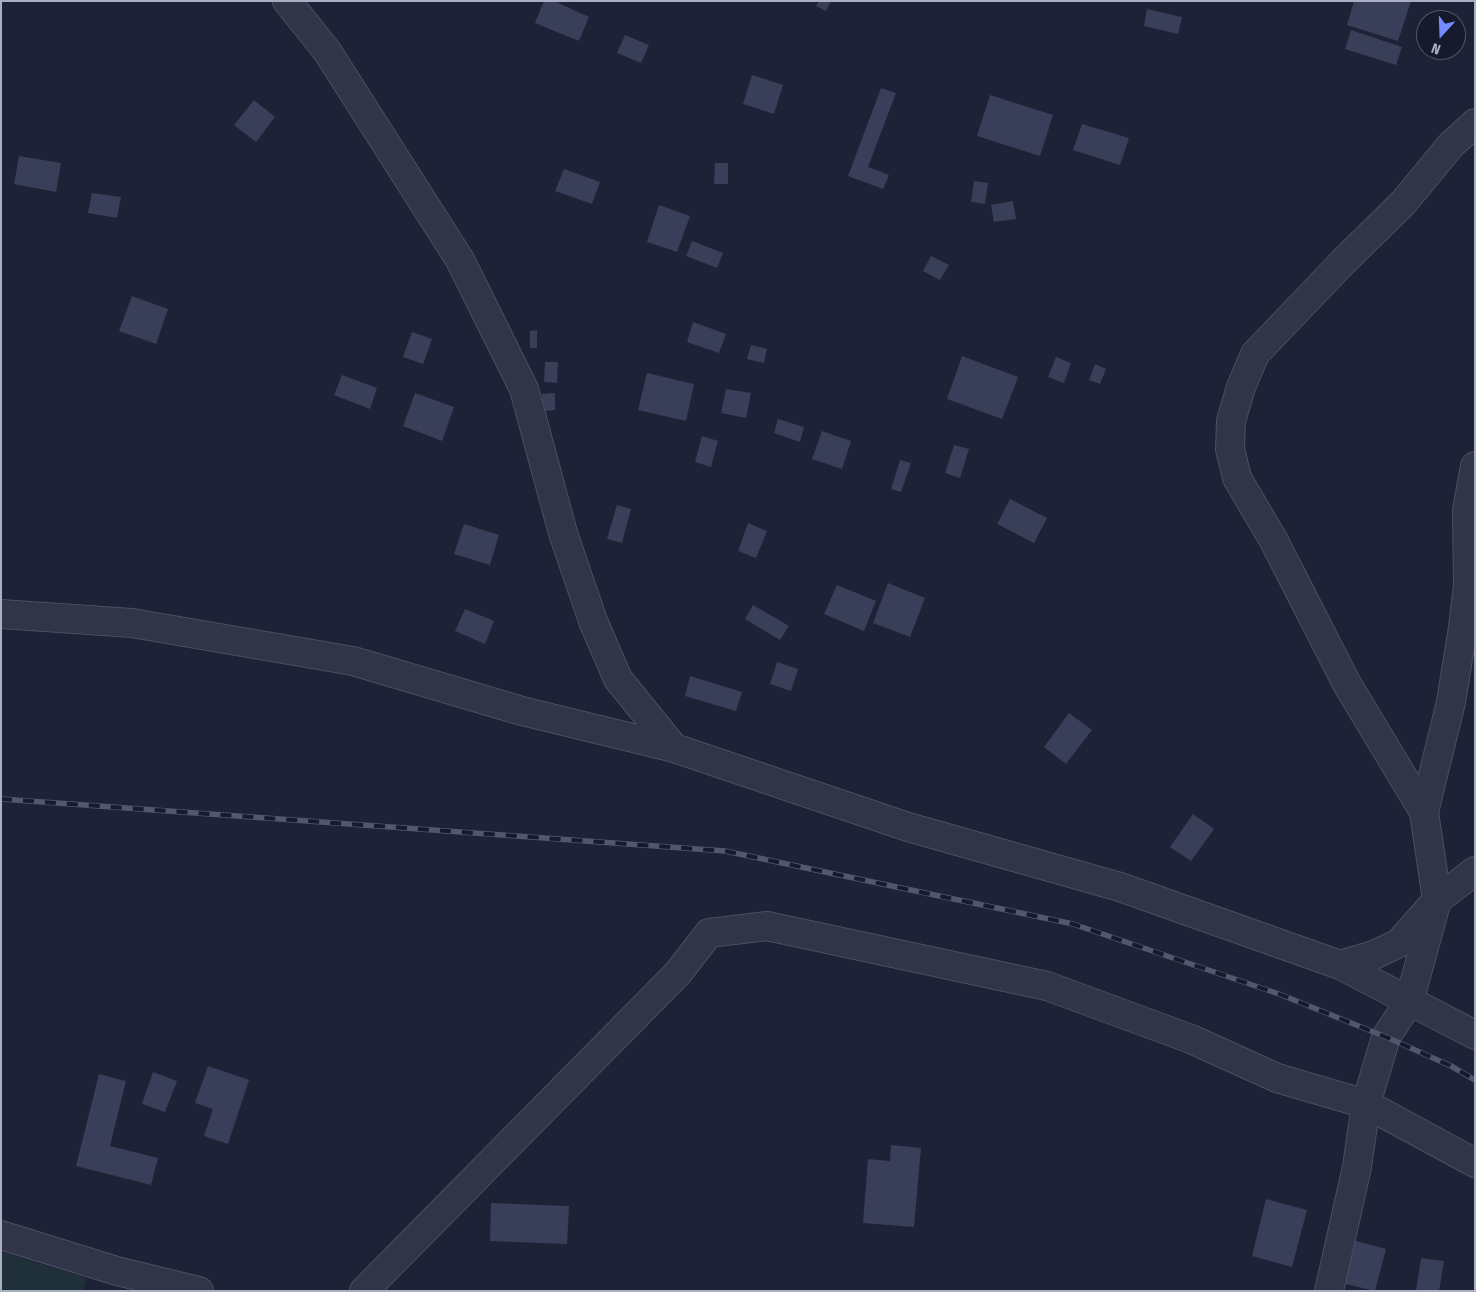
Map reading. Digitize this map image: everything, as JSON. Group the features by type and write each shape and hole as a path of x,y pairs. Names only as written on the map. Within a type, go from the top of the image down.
{"street":[{"path":"287,1 327,50 460,260 524,389 562,533 593,621 618,679 674,748"},
{"path":"1424,812 1347,684 1274,541 1237,478 1230,449 1230,421 1255,354 1343,262 1403,203 1451,144 1475,123"},
{"path":"1329,1291 1357,1167 1366,1104 1386,1037 1409,1002 1437,900 1424,812 1451,702 1463,628 1468,585 1467,510 1475,466"},
{"path":"1,614 132,623 353,660 522,711 674,748 908,827 1120,887 1340,965 1475,1035"},
{"path":"1340,965 1374,955 1399,943 1437,900 1475,871"},
{"path":"364,1291 678,973 710,933 767,926 1047,986 1190,1039 1277,1078 1366,1104 1475,1163"},
{"path":"1,1235 114,1281 199,1291"}],"shaded area":[{"path":"1,1252 87,1278 83,1291 1,1291"}],"building":[{"path":"544,1 554,1 589,17 579,41 535,23"},
{"path":"819,1 831,1 826,11 816,6"},
{"path":"1354,1 1411,1 1398,41 1347,25"},
{"path":"1147,9 1182,17 1178,34 1144,26"},
{"path":"1351,30 1402,47 1396,65 1345,49"},
{"path":"625,35 649,45 641,63 617,53"},
{"path":"752,75 783,85 774,114 743,104"},
{"path":"881,88 896,93 868,167 889,175 883,189 848,176"},
{"path":"990,95 1053,115 1040,156 977,136"},
{"path":"254,100 275,117 256,142 234,125"},
{"path":"1082,124 1129,138 1120,165 1073,150"},
{"path":"19,156 61,163 56,192 14,184"},
{"path":"715,163 728,163 728,184 714,184"},
{"path":"564,169 600,182 592,204 555,191"},
{"path":"974,181 988,183 985,204 971,202"},
{"path":"92,193 121,197 117,218 88,213"},
{"path":"1013,201 1016,219 994,222 991,205"},
{"path":"659,205 690,216 677,252 647,242"},
{"path":"692,241 723,253 717,268 686,256"},
{"path":"931,256 949,265 940,280 923,271"},
{"path":"132,296 168,309 156,344 119,331"},
{"path":"693,322 726,334 719,353 687,342"},
{"path":"537,330 537,348 530,348 530,331"},
{"path":"412,332 432,339 423,364 403,357"},
{"path":"751,345 767,349 764,363 747,359"},
{"path":"962,356 1018,377 1002,419 947,399"},
{"path":"1056,357 1071,363 1064,383 1048,377"},
{"path":"545,362 558,362 557,383 544,382"},
{"path":"1095,364 1106,369 1100,384 1089,380"},
{"path":"647,373 694,384 686,421 638,410"},
{"path":"342,375 377,388 370,409 334,395"},
{"path":"726,389 751,393 746,418 721,413"},
{"path":"415,393 454,407 442,441 403,426"},
{"path":"555,393 555,410 543,411 542,394"},
{"path":"778,419 804,427 800,442 774,433"},
{"path":"822,431 851,441 842,469 812,459"},
{"path":"702,436 718,441 711,467 695,462"},
{"path":"954,445 969,449 960,478 945,473"},
{"path":"900,460 911,463 901,492 891,489"},
{"path":"1010,499 1047,518 1034,543 997,524"},
{"path":"617,505 631,509 622,543 607,539"},
{"path":"748,523 767,531 756,558 738,551"},
{"path":"464,524 499,535 490,565 454,554"},
{"path":"888,583 925,598 910,637 873,623"},
{"path":"837,585 876,601 864,631 824,614"},
{"path":"753,605 789,626 780,640 745,619"},
{"path":"465,609 494,621 485,644 455,631"},
{"path":"777,662 798,669 791,691 770,684"},
{"path":"690,676 742,692 736,711 685,696"},
{"path":"1069,713 1092,730 1066,764 1044,747"},
{"path":"1193,814 1214,829 1191,861 1170,847"},
{"path":"208,1066 249,1080 228,1144 204,1136 213,1109 195,1103"},
{"path":"153,1072 177,1081 165,1112 142,1104"},
{"path":"99,1074 126,1081 110,1146 158,1158 151,1185 76,1166"},
{"path":"891,1145 921,1148 914,1227 863,1223 868,1159 890,1161"},
{"path":"1266,1199 1307,1210 1292,1267 1252,1256"},
{"path":"491,1203 569,1206 567,1244 490,1241"},
{"path":"1353,1240 1386,1249 1375,1291 1342,1283"},
{"path":"1421,1258 1444,1261 1439,1291 1416,1291"}],"railway":[{"path":"1,799 725,851 1073,924 1279,994 1386,1037 1451,1066 1475,1080"}]}
